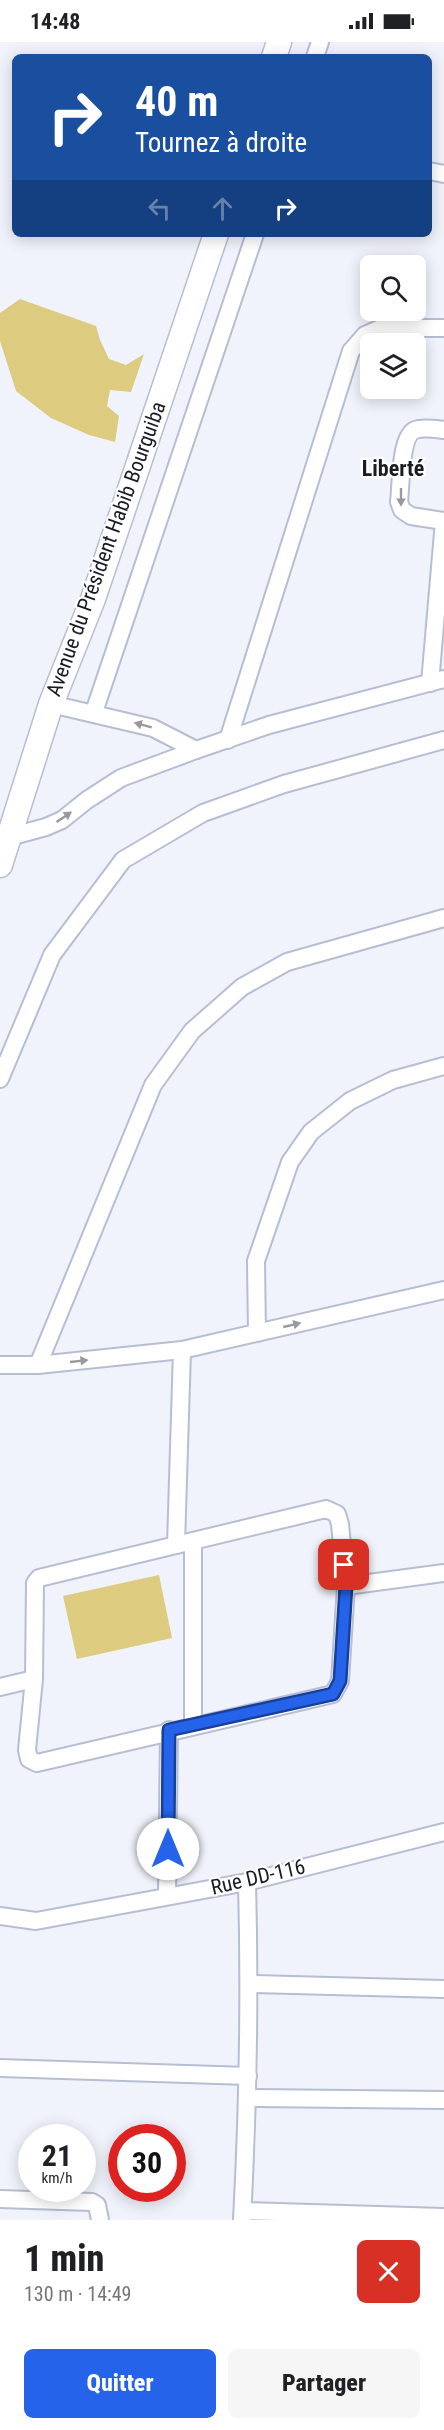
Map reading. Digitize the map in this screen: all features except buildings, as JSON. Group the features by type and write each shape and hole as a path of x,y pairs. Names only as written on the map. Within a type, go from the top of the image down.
{"main road":[{"name":"Avenue du Président Habib Bourguiba","path":"0,865 51,704 93,599 215,237"}],"street":[{"path":"94,712 254,237"},
{"path":"228,740 351,351 365,335 381,328 444,328"},
{"path":"9,837 62,820 121,778 196,750 269,725 437,681 444,521 411,516 402,510 399,502 405,445 409,433 417,429 444,430"},
{"path":"51,704 94,712 153,728 196,750"},
{"path":"0,1080 52,955 123,860 203,813 284,784 444,740"},
{"path":"38,1365 153,1085 192,1031 242,987 287,962 444,918"},
{"path":"256,1333 256,1261 290,1162 311,1132 350,1101 393,1080 444,1066"},
{"path":"0,1365 38,1365 182,1350 444,1290"},
{"path":"176,1545 182,1350"},
{"path":"326,1509 337,1514 346,1586 340,1681 333,1694 169,1730 38,1763 29,1759 27,1750 34,1680 35,1583 39,1578 193,1541 326,1509"},
{"path":"193,1541 194,1725"},
{"path":"346,1586 444,1573"},
{"path":"0,1687 34,1680"},
{"path":"167,1896 169,1730"},
{"name":"Rue DD-116","path":"0,1916 36,1921 247,1882 444,1832"},
{"path":"247,1882 250,1984 242,2215 444,2217"},
{"path":"250,1984 444,1989"},
{"path":"0,2075 0,2067 248,2076"},
{"path":"247,2098 444,2100"},
{"path":"0,2199 92,2202 97,2205 100,2220"}],"shaded area":[{"path":"20,299 96,326 109,359 126,365 144,354 131,392 110,390 107,406 119,416 115,442 89,435 51,418 16,391 0,341 0,313"},
{"path":"159,1575 172,1638 77,1659 63,1596"}],"district":[{"name":"Liberté","path":"393,468"}],"route":[{"path":"168,1849 169,1730 333,1694 340,1681 346,1586 344,1565"}]}
